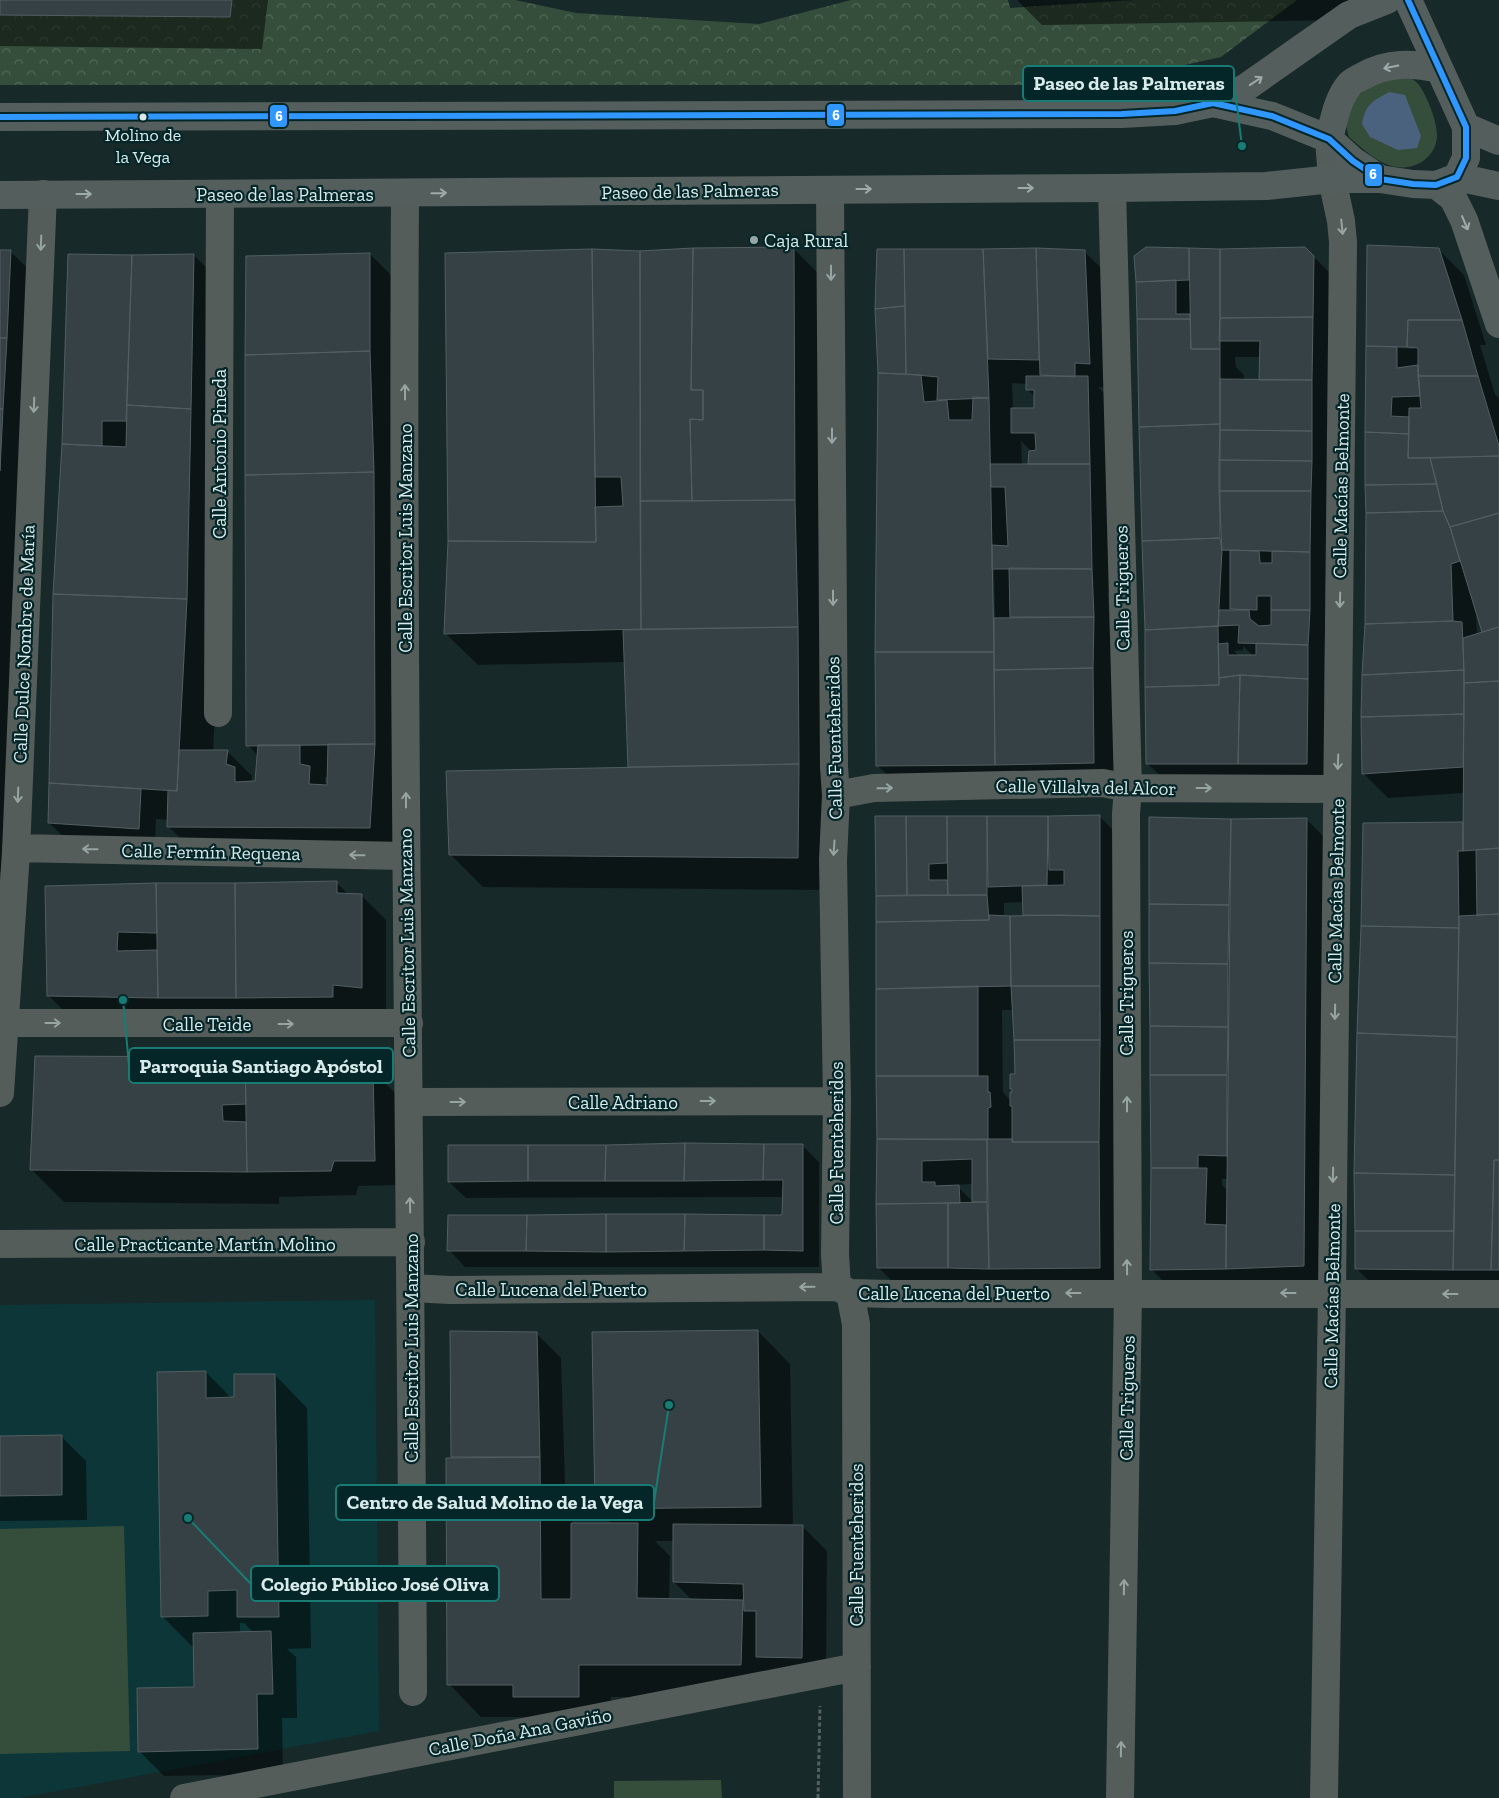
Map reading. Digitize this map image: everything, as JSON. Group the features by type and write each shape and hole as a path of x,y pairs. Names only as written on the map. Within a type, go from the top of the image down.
{"main road":[{"path":"1213,103 1245,88 1349,15 1385,0"},
{"path":"1408,0 1466,127 1466,158 1446,181 1464,220 1499,324"},
{"name":"Calle Macías Belmonte","path":"1329,139 1337,107 1350,84 1372,71 1394,65 1415,64 1440,69"},
{"name":"Paseo de las Palmeras","path":"0,117 1122,114 1175,111 1213,103 1272,116 1329,139 1353,161 1380,179"},
{"path":"1466,127 1499,141"},
{"name":"Paseo de las Palmeras","path":"0,195 405,194 1112,188 1266,186 1332,179 1380,179 1413,184 1446,181 1499,186"}],"street":[{"name":"Calle Macías Belmonte","path":"1324,1798 1332,1294 1343,242 1341,221 1332,179 1329,139"},
{"name":"Calle Trigueros","path":"1112,188 1128,788 1126,814 1128,1293 1120,1798"},
{"name":"Calle Fuenteheridos","path":"830,190 834,757 836,795 833,860 837,1101 835,1254 843,1290 856,1324 857,1798"},
{"name":"Calle Dulce Nombre de María","path":"0,1093 16,848 44,194"},
{"name":"Calle Antonio Pineda","path":"218,713 220,194"},
{"name":"Calle Escritor Luis Manzano","path":"405,194 406,856 411,1242 412,1692"},
{"name":"Calle Villalva del Alcor","path":"836,795 874,788 1103,783 1128,788 1337,789"},
{"name":"Calle Fermín Requena","path":"16,848 406,856"},
{"name":"Calle Teide","path":"4,1023 409,1023"},
{"name":"Calle Adriano","path":"409,1102 837,1101"},
{"name":"Calle Practicante Martín Molino","path":"0,1244 411,1242"},
{"name":"Calle Lucena del Puerto","path":"411,1288 460,1290 1499,1294"},
{"name":"Calle Doña Ana Gaviño","path":"184,1798 857,1667"}],"path":[{"path":"818,1798 820,1674"}],"shaded area":[{"path":"1389,92 1405,95 1421,136 1417,148 1398,150 1370,137 1362,124 1368,107 1378,98"},
{"path":"375,1300 379,1731 20,1798 0,1798 0,1305"}],"green space":[{"path":"232,0 515,0 576,13 759,24 851,0 1008,0 1010,8 1136,0 1297,0 1221,57 1095,85 0,85 0,15 230,17"},
{"path":"1407,75 1418,84 1431,109 1437,129 1436,143 1430,155 1418,164 1404,167 1390,166 1377,160 1349,137 1344,117 1356,97 1376,82"},
{"path":"124,1526 130,1751 0,1754 0,1529"},
{"path":"721,1780 722,1798 614,1798 614,1781"}],"building":[{"path":"0,0 232,0 230,17 0,15"},
{"path":"1367,245 1439,248 1462,320 1408,320 1407,347 1366,346"},
{"path":"794,247 795,500 692,501 690,419 703,420 703,390 691,390 693,248"},
{"path":"1146,247 1189,248 1189,280 1136,282 1134,256"},
{"path":"1305,247 1314,256 1313,317 1220,318 1220,249"},
{"path":"693,248 691,390 703,390 703,420 690,419 692,501 640,501 640,251"},
{"path":"1036,248 1039,360 988,359 983,249"},
{"path":"1036,248 1085,250 1090,364 1075,363 1075,377 1040,375"},
{"path":"1189,248 1220,249 1220,349 1191,349"},
{"path":"592,249 596,542 448,541 445,253"},
{"path":"592,249 640,251 641,629 444,634 448,541 596,542 595,507 623,506 621,477 595,477"},
{"path":"877,249 904,249 905,306 875,309"},
{"path":"904,249 983,249 989,398 937,400 938,377 906,374"},
{"path":"0,250 11,250 7,338 0,338"},
{"path":"370,253 370,351 245,355 246,256"},
{"path":"68,254 132,255 126,421 102,421 102,446 62,444"},
{"path":"194,254 191,409 127,405 132,255"},
{"path":"1176,280 1176,314 1190,314 1190,319 1137,319 1136,282"},
{"path":"905,306 906,374 878,373 875,309"},
{"path":"1313,317 1312,380 1259,380 1260,341 1219,341 1220,318"},
{"path":"1137,319 1190,319 1191,349 1220,349 1220,424 1139,427"},
{"path":"1408,320 1462,320 1478,376 1418,376 1418,348 1407,347"},
{"path":"0,338 7,338 3,409 0,409"},
{"path":"1366,346 1397,347 1397,368 1418,365 1420,396 1392,397 1391,416 1409,417 1409,434 1365,432"},
{"path":"370,351 374,472 245,475 245,355"},
{"path":"878,373 921,375 924,402 947,400 949,420 972,420 973,397 989,398 994,652 875,652"},
{"path":"1026,376 1088,376 1090,464 1028,464 1029,451 1036,450 1035,433 1011,433 1011,408 1034,408 1034,390 1026,390"},
{"path":"1418,376 1478,376 1499,446 1499,456 1408,458 1409,408 1421,408"},
{"path":"1220,379 1312,380 1312,431 1220,430"},
{"path":"127,405 191,409 187,599 53,594 62,444 126,447"},
{"path":"0,409 3,409 0,471"},
{"path":"1220,424 1220,538 1142,541 1139,427"},
{"path":"1220,430 1312,431 1312,461 1219,460"},
{"path":"1365,432 1409,434 1408,458 1430,458 1437,484 1365,485"},
{"path":"1499,456 1499,513 1450,527 1443,511 1430,458"},
{"path":"1219,460 1312,461 1311,491 1219,491"},
{"path":"990,464 1090,464 1092,569 992,569 992,545 1008,546 1005,487 991,487"},
{"path":"374,472 375,744 246,746 245,475"},
{"path":"1437,484 1443,511 1366,513 1365,485"},
{"path":"1219,491 1311,491 1310,552 1222,550"},
{"path":"795,500 798,627 641,629 640,501"},
{"path":"1443,511 1460,561 1451,564 1453,621 1365,624 1366,513"},
{"path":"1499,513 1499,627 1482,632 1450,527"},
{"path":"1220,538 1222,550 1218,626 1145,630 1142,541"},
{"path":"1230,550 1259,551 1260,563 1272,563 1272,551 1310,552 1310,610 1271,610 1271,596 1257,596 1257,610 1230,609"},
{"path":"1009,568 1092,569 1094,617 1010,617"},
{"path":"53,594 187,599 177,791 49,783"},
{"path":"1219,610 1249,610 1250,619 1259,626 1271,625 1271,610 1310,610 1308,645 1238,643 1239,625 1218,626"},
{"path":"1094,617 1093,668 994,670 994,618"},
{"path":"1462,622 1464,670 1362,675 1365,624"},
{"path":"1218,626 1219,685 1145,687 1145,630"},
{"path":"798,627 799,764 628,767 623,630"},
{"path":"1499,627 1499,681 1464,683 1463,638"},
{"path":"1228,643 1228,655 1256,655 1256,643 1308,645 1308,679 1240,675 1219,678 1218,644"},
{"path":"875,652 994,652 995,765 876,766"},
{"path":"1093,668 1094,763 995,765 994,670"},
{"path":"1464,670 1464,714 1361,717 1362,675"},
{"path":"1240,675 1238,764 1146,764 1145,687 1219,685 1219,678"},
{"path":"1240,675 1308,679 1307,764 1238,764"},
{"path":"1499,681 1499,848 1463,851 1464,683"},
{"path":"1464,714 1463,767 1362,774 1361,717"},
{"path":"328,744 375,744 370,828 167,827 168,790 177,791 179,750 228,750 226,764 235,767 235,782 255,781 258,745 300,745 300,764 310,766 309,784 327,785"},
{"path":"799,764 798,858 449,855 446,771"},
{"path":"49,783 141,789 139,829 48,823"},
{"path":"1100,815 1100,916 1023,915 1022,886 1064,885 1064,870 1049,870 1048,816"},
{"path":"875,816 906,816 907,895 876,896"},
{"path":"906,816 947,816 947,863 929,864 929,880 947,880 948,895 907,895"},
{"path":"947,816 987,816 987,895 948,895"},
{"path":"987,816 1048,816 1047,885 988,887"},
{"path":"1149,817 1231,819 1229,905 1149,904"},
{"path":"1307,818 1304,1266 1226,1269 1231,819"},
{"path":"1463,822 1463,851 1458,851 1459,928 1361,926 1363,823"},
{"path":"1499,848 1499,914 1477,915 1476,850"},
{"path":"337,881 337,893 362,894 362,988 333,985 333,997 236,998 235,883"},
{"path":"156,883 235,883 236,998 158,998"},
{"path":"156,883 157,933 118,932 117,951 157,950 158,998 47,996 45,886"},
{"path":"987,895 989,920 876,922 876,896"},
{"path":"1149,904 1229,905 1228,964 1149,963"},
{"path":"1499,914 1499,1160 1494,1160 1491,1270 1453,1270 1459,916"},
{"path":"989,915 1010,916 1011,986 876,989 876,922 989,920"},
{"path":"1010,916 1100,916 1100,986 1011,986"},
{"path":"1361,926 1459,928 1457,1037 1357,1033"},
{"path":"1149,963 1228,964 1228,1027 1150,1026"},
{"path":"978,986 978,1076 876,1076 876,989"},
{"path":"1011,986 1100,986 1100,1040 1014,1040"},
{"path":"1150,1026 1228,1027 1227,1075 1150,1075"},
{"path":"1357,1033 1457,1037 1455,1175 1354,1173"},
{"path":"1014,1040 1100,1040 1099,1142 1012,1142 1010,1092 1012,1092 1012,1089 1010,1089 1010,1074 1015,1074"},
{"path":"35,1056 245,1057 246,1104 222,1105 223,1121 246,1122 247,1172 30,1170"},
{"path":"331,1056 331,1070 373,1070 375,1161 334,1161 331,1171 247,1172 245,1057"},
{"path":"1150,1075 1227,1075 1227,1156 1198,1155 1198,1168 1151,1168"},
{"path":"876,1076 988,1076 988,1092 990,1092 991,1107 988,1108 988,1140 877,1139"},
{"path":"877,1139 987,1139 987,1202 972,1202 972,1159 922,1161 922,1182 935,1182 935,1186 959,1185 960,1203 876,1204"},
{"path":"987,1139 1013,1139 1012,1142 1099,1142 1100,1268 989,1269"},
{"path":"685,1143 684,1181 605,1181 606,1145"},
{"path":"685,1143 764,1144 763,1180 684,1181"},
{"path":"764,1144 803,1144 803,1251 764,1250 764,1215 782,1215 783,1180 763,1180"},
{"path":"448,1145 528,1145 528,1181 448,1182"},
{"path":"528,1145 606,1145 605,1181 528,1181"},
{"path":"1494,1160 1499,1160 1499,1270 1491,1270"},
{"path":"1151,1168 1207,1168 1205,1224 1226,1225 1226,1269 1150,1270"},
{"path":"1354,1173 1455,1175 1454,1231 1355,1231"},
{"path":"987,1202 989,1269 948,1268 948,1203"},
{"path":"948,1203 948,1268 877,1268 876,1204"},
{"path":"606,1214 685,1214 684,1251 606,1252"},
{"path":"606,1214 606,1252 526,1251 527,1215"},
{"path":"685,1214 764,1215 764,1250 684,1251"},
{"path":"448,1215 527,1215 526,1251 447,1251"},
{"path":"1355,1231 1454,1231 1453,1270 1355,1269"},
{"path":"758,1330 761,1507 595,1509 592,1332"},
{"path":"450,1331 537,1332 540,1457 451,1457"},
{"path":"206,1371 206,1398 234,1397 234,1374 275,1374 279,1617 237,1617 237,1590 208,1591 208,1616 161,1617 157,1372"},
{"path":"62,1435 62,1495 0,1496 0,1436"},
{"path":"540,1457 541,1599 571,1599 571,1523 638,1523 637,1598 743,1600 741,1665 579,1665 579,1697 513,1697 513,1685 447,1685 446,1458"},
{"path":"673,1524 803,1525 802,1658 756,1657 756,1611 744,1611 743,1584 673,1582"},
{"path":"271,1631 273,1694 257,1694 258,1749 138,1752 137,1688 194,1687 193,1633"}],"transit line":[{"name":"6","path":"0,117 1122,114 1175,111 1213,103 1272,116 1329,139 1353,161 1380,179 1436,185 1457,177 1466,158 1466,127 1408,0"}],"place":[{"name":"Molino de la Vega","path":"143,117"},
{"name":"Paseo de las Palmeras","path":"1242,146"},
{"name":"Caja Rural","path":"754,240"},
{"name":"Parroquia Santiago Apóstol","path":"123,1000"},
{"name":"Centro de Salud Molino de la Vega","path":"669,1405"},
{"name":"Colegio Público José Oliva","path":"188,1518"}]}
